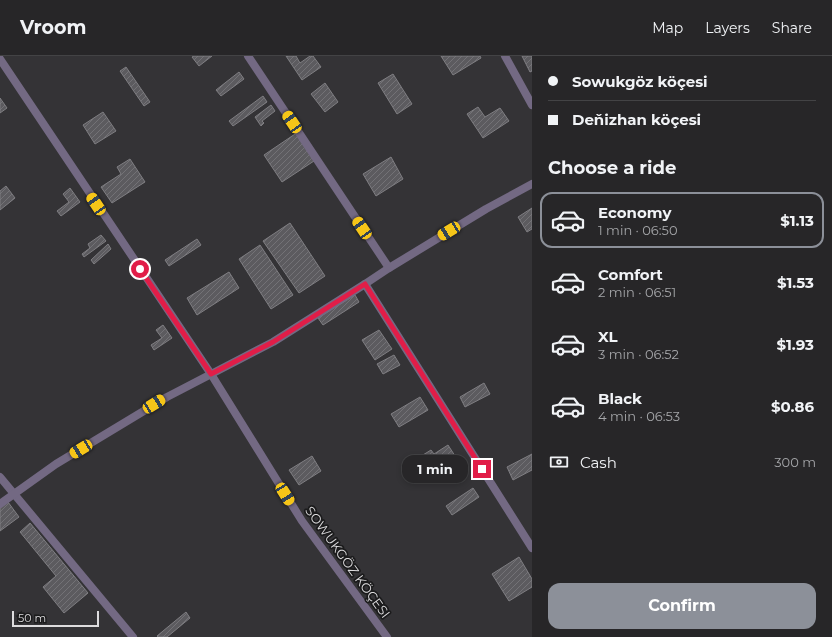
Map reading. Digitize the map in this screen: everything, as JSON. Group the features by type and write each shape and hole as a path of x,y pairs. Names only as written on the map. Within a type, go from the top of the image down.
{"street":[{"path":"248,56 389,268"},
{"path":"505,56 532,104"},
{"name":"SOWUKGÖZ KÖÇESI","path":"0,60 211,374 302,521 387,637"},
{"path":"0,504 56,464 167,396 273,342 486,208 532,184"},
{"path":"365,284 532,548"},
{"path":"0,477 133,637"}],"building":[{"path":"212,56 199,66 192,57"},
{"path":"286,56 296,56 300,63 310,56 313,56 321,67 302,80"},
{"path":"441,56 480,56 481,58 453,75"},
{"path":"522,56 532,56 532,71 530,72"},
{"path":"126,67 150,102 144,106 120,71"},
{"path":"239,72 244,79 221,96 216,90"},
{"path":"393,74 412,104 397,114 378,83"},
{"path":"325,83 338,102 325,112 311,94"},
{"path":"263,96 267,102 233,126 229,121"},
{"path":"0,98 7,108 0,113"},
{"path":"271,105 275,111 262,121 264,123 261,126 255,117"},
{"path":"478,107 485,117 500,108 509,121 483,138 467,114"},
{"path":"103,112 116,131 95,144 83,125"},
{"path":"298,132 317,159 282,182 264,155"},
{"path":"391,157 403,179 376,196 363,174"},
{"path":"130,159 145,182 112,203 101,187 121,174 117,167"},
{"path":"6,186 15,198 0,210 0,191"},
{"path":"70,188 80,202 61,216 57,211 69,202 63,194"},
{"path":"532,208 532,229 527,232 518,217"},
{"path":"290,223 325,276 299,293 263,241"},
{"path":"101,235 106,241 84,257 82,254 90,248 88,244"},
{"path":"197,239 201,245 169,266 165,260"},
{"path":"108,244 111,249 94,264 91,260"},
{"path":"260,245 293,295 271,309 239,259"},
{"path":"229,272 239,288 197,315 187,298"},
{"path":"355,295 359,302 323,325 318,318"},
{"path":"163,325 172,338 154,350 151,345 162,338 156,330"},
{"path":"379,330 392,349 375,360 362,340"},
{"path":"394,355 400,365 383,374 377,364"},
{"path":"484,383 490,394 465,407 460,397"},
{"path":"420,397 428,410 399,427 391,414"},
{"path":"448,445 457,459 437,472 431,462 415,472 410,463 431,450 434,454"},
{"path":"532,454 532,470 513,480 507,467"},
{"path":"312,456 321,471 299,485 289,470"},
{"path":"473,488 479,497 452,515 446,506"},
{"path":"8,502 19,517 0,531 0,508"},
{"path":"30,523 88,593 64,613 43,587 56,576 20,532"},
{"path":"519,557 532,579 532,587 509,601 492,574"},
{"path":"186,612 190,618 167,637 157,636"}],"route":[{"path":"140,269 211,374 273,342 365,284 482,469"}]}
